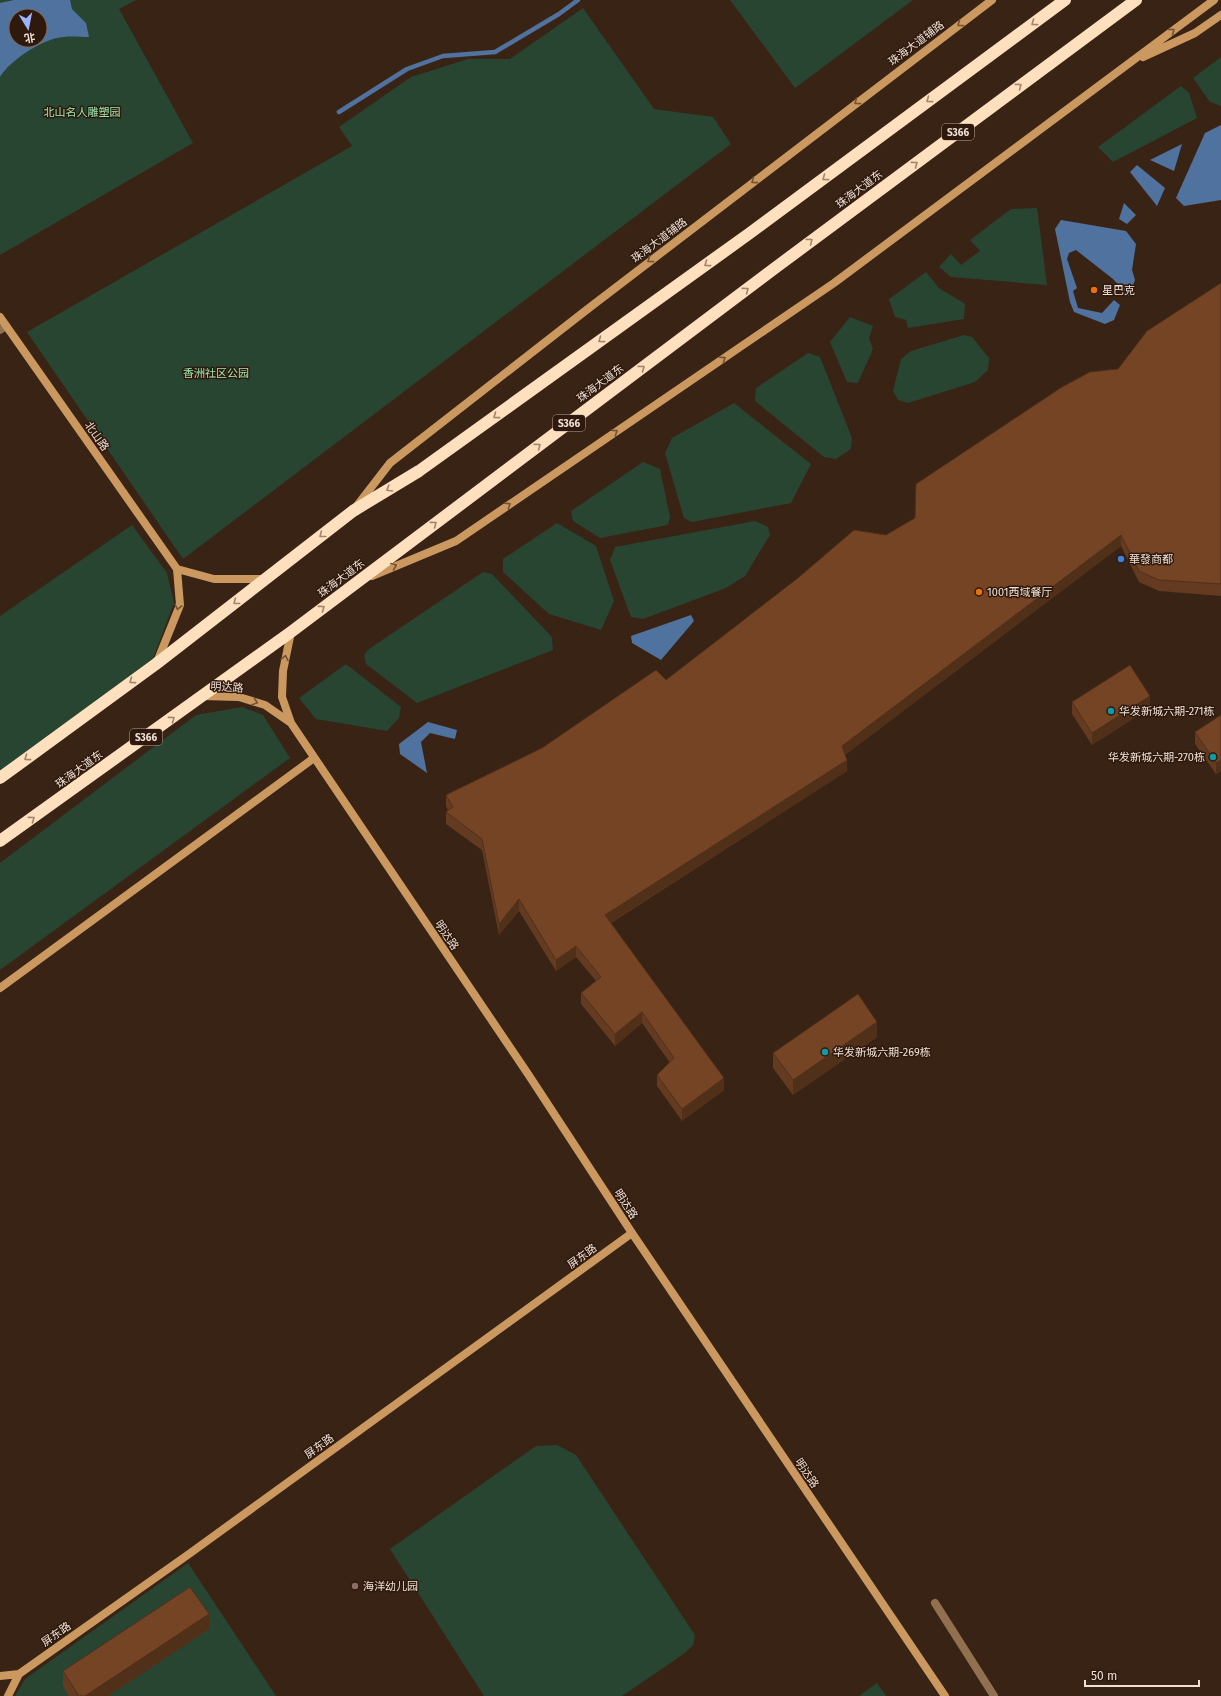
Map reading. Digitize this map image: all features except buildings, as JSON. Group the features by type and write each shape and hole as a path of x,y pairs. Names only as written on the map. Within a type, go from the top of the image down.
{"highway":[{"path":"0,778 156,664 353,511 419,471 750,233 1065,0"},
{"name":"珠海大道东","path":"0,841 291,632 786,260 1136,0"}],"street":[{"name":"珠海大道辅路","path":"353,511 390,463 608,293 992,0"},
{"path":"358,581 456,540 834,283 1214,0"},
{"path":"1130,63 1195,34 1221,15"},
{"name":"北山路","path":"0,317 3,328 177,569"},
{"path":"156,664 180,605 177,569 214,579 267,579"},
{"name":"明达路","path":"291,632 282,671 282,697 291,723 528,1074 632,1233 945,1696"},
{"name":"明达路","path":"202,696 239,696 265,705 291,723"},
{"path":"0,988 314,758"},
{"name":"屏东路","path":"8,1696 19,1674 189,1554 632,1233"},
{"path":"934,1603 994,1696"},
{"name":"屏东路","path":"0,1676 19,1674"}],"green space":[{"name":"北山名人雕塑园","path":"0,0 136,0 119,9 193,143 0,255"},
{"path":"730,0 913,0 795,88"},
{"name":"香洲社区公园","path":"583,8 654,109 713,117 731,144 183,559 27,332 352,146 339,127 411,77 468,59 510,59"},
{"path":"1221,57 1221,106 1210,102 1193,78"},
{"path":"1181,86 1189,93 1197,118 1113,162 1098,147"},
{"path":"1037,208 1047,285 951,277 939,267 951,254 961,265 980,251 970,240 1011,209"},
{"path":"926,272 939,288 965,304 964,319 908,328 906,320 895,317 889,299"},
{"path":"850,317 873,326 869,338 873,349 858,383 847,382 830,342"},
{"path":"964,335 972,337 989,358 988,370 975,382 908,403 898,400 893,391 901,359 911,351"},
{"path":"808,353 820,357 852,438 851,449 836,459 824,457 755,401 756,388"},
{"path":"734,403 811,464 791,503 692,522 684,518 665,453 672,438"},
{"path":"643,462 660,469 670,517 668,525 600,538 573,521 571,511"},
{"path":"755,521 768,527 770,535 745,576 726,588 643,619 631,617 610,560 615,547"},
{"path":"557,523 596,546 614,601 601,630 549,614 503,572 503,559"},
{"path":"132,525 167,573 174,603 152,661 0,772 0,616"},
{"path":"483,572 492,574 552,637 553,650 417,703 366,664 364,655 369,649"},
{"path":"346,664 401,707 399,718 387,731 316,719 299,698"},
{"path":"242,707 263,715 290,758 0,970 0,863 196,715"},
{"path":"557,1445 576,1455 695,1635 693,1645 685,1653 622,1696 484,1696 390,1549 536,1446"},
{"path":"188,1563 276,1696 15,1696 25,1679"},
{"path":"877,1683 886,1696 859,1696"}],"water":[{"path":"14,0 70,0 72,9 86,23 89,37 64,37 48,41 48,8 8,8 8,48 34,48 19,57 0,77 0,3"},
{"path":"1221,125 1221,200 1184,206 1176,198 1205,133"},
{"path":"1182,144 1174,171 1150,160"},
{"path":"1137,165 1165,188 1157,206 1130,172"},
{"path":"1124,203 1136,215 1127,224 1119,219"},
{"path":"1061,220 1126,231 1136,244 1132,270 1135,280 1129,296 1113,279 1076,250 1069,253 1067,259 1077,288 1073,291 1078,308 1102,313 1114,300 1120,305 1114,320 1105,324 1074,312 1070,302 1055,229"},
{"path":"691,615 694,621 661,660 632,643 631,636"},
{"path":"428,722 457,730 455,739 430,733 421,742 427,773 400,754 399,744"}],"waterway":[{"path":"339,112 407,69 443,56 495,52 559,14 578,0"}],"place":[{"name":"星巴克","path":"1094,290"},
{"name":"華發商都","path":"1121,559"},
{"name":"1001西域餐厅","path":"979,592"},
{"name":"华发新城六期-271栋","path":"1111,711"},
{"name":"华发新城六期-270栋","path":"1213,757"},
{"name":"华发新城六期-269栋","path":"825,1052"},
{"name":"海洋幼儿园","path":"355,1586"}]}
